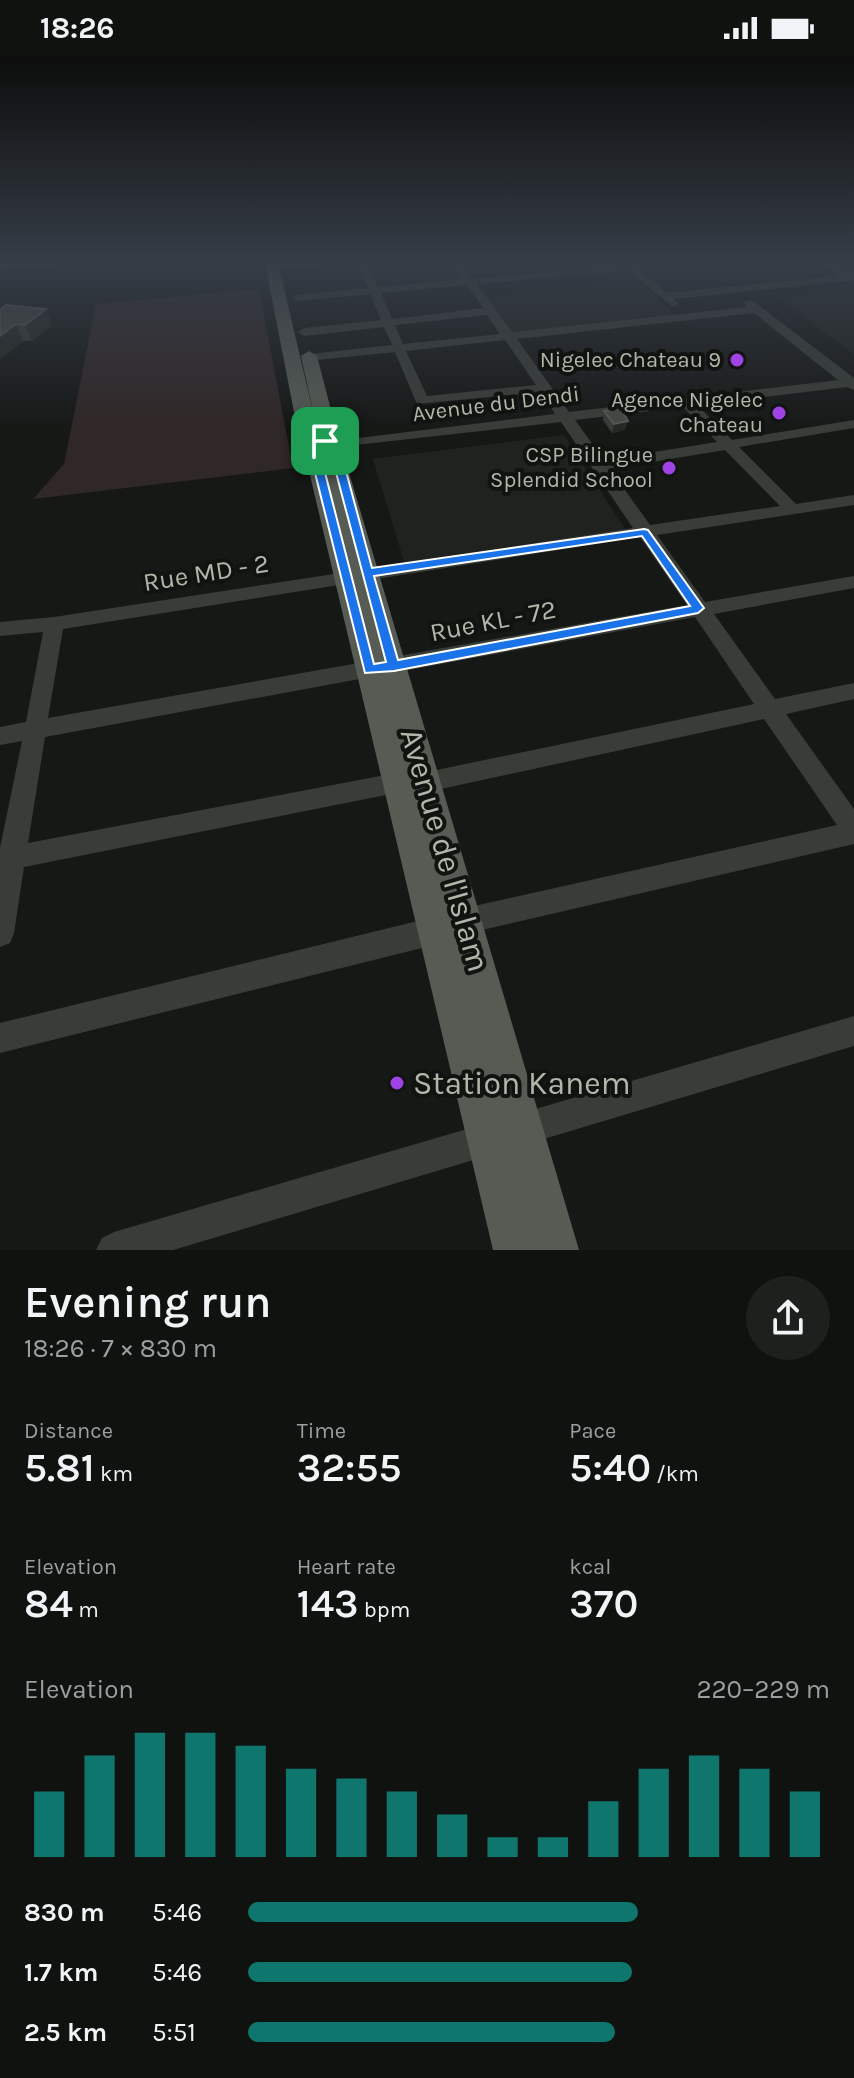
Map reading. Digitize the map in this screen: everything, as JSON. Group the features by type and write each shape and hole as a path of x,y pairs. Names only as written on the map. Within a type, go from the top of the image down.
{"main road":[{"name":"Avenue de l'Islam","path":"295,319 357,574 449,926 488,1139 516,1250"},
{"name":"Avenue de l'Islam","path":"302,319 325,447"},
{"name":"Avenue de l'Islam","path":"449,926 524,1130 556,1250"}],"street":[{"path":"341,319 388,323 425,319"},
{"path":"386,319 422,401 544,388"},
{"path":"0,1038 449,926 854,831 496,319"},
{"path":"310,358 673,319"},
{"path":"770,319 853,383"},
{"name":"Avenue du Dendi","path":"325,447 853,383"},
{"path":"687,403 792,509"},
{"path":"598,466 854,424"},
{"name":"Rue MD - 2","path":"0,629 54,624 357,574 854,500"},
{"name":"Rue KL - 72","path":"0,736 854,582"},
{"path":"0,933 6,859 35,730 54,624"},
{"name":"Rue MD - 2","path":"0,638 54,624"},
{"path":"6,859 412,782 854,691"},
{"path":"114,1250 854,1031"}],"shaded area":[{"path":"93,319 265,319 293,468 33,499 64,464"},
{"path":"501,319 639,319 510,332"},
{"path":"806,319 854,319 854,354"},
{"path":"564,435 627,532 405,565 373,459"}],"building":[{"path":"0,319 33,319 25,325 16,324 0,336"},
{"path":"621,409 628,421 614,424 604,411"}],"place":[{"name":"Nigelec Chateau 9","path":"737,360"},
{"name":"Agence Nigelec Chateau","path":"779,413"},
{"name":"CSP Bilingue Splendid School","path":"669,468"},
{"name":"Station Kanem","path":"397,1083"}],"route":[{"path":"325,441 314,443 311,448 315,453 369,670 394,666 367,573 644,532 698,608 394,666 367,573 333,450 335,447 325,441"}]}
